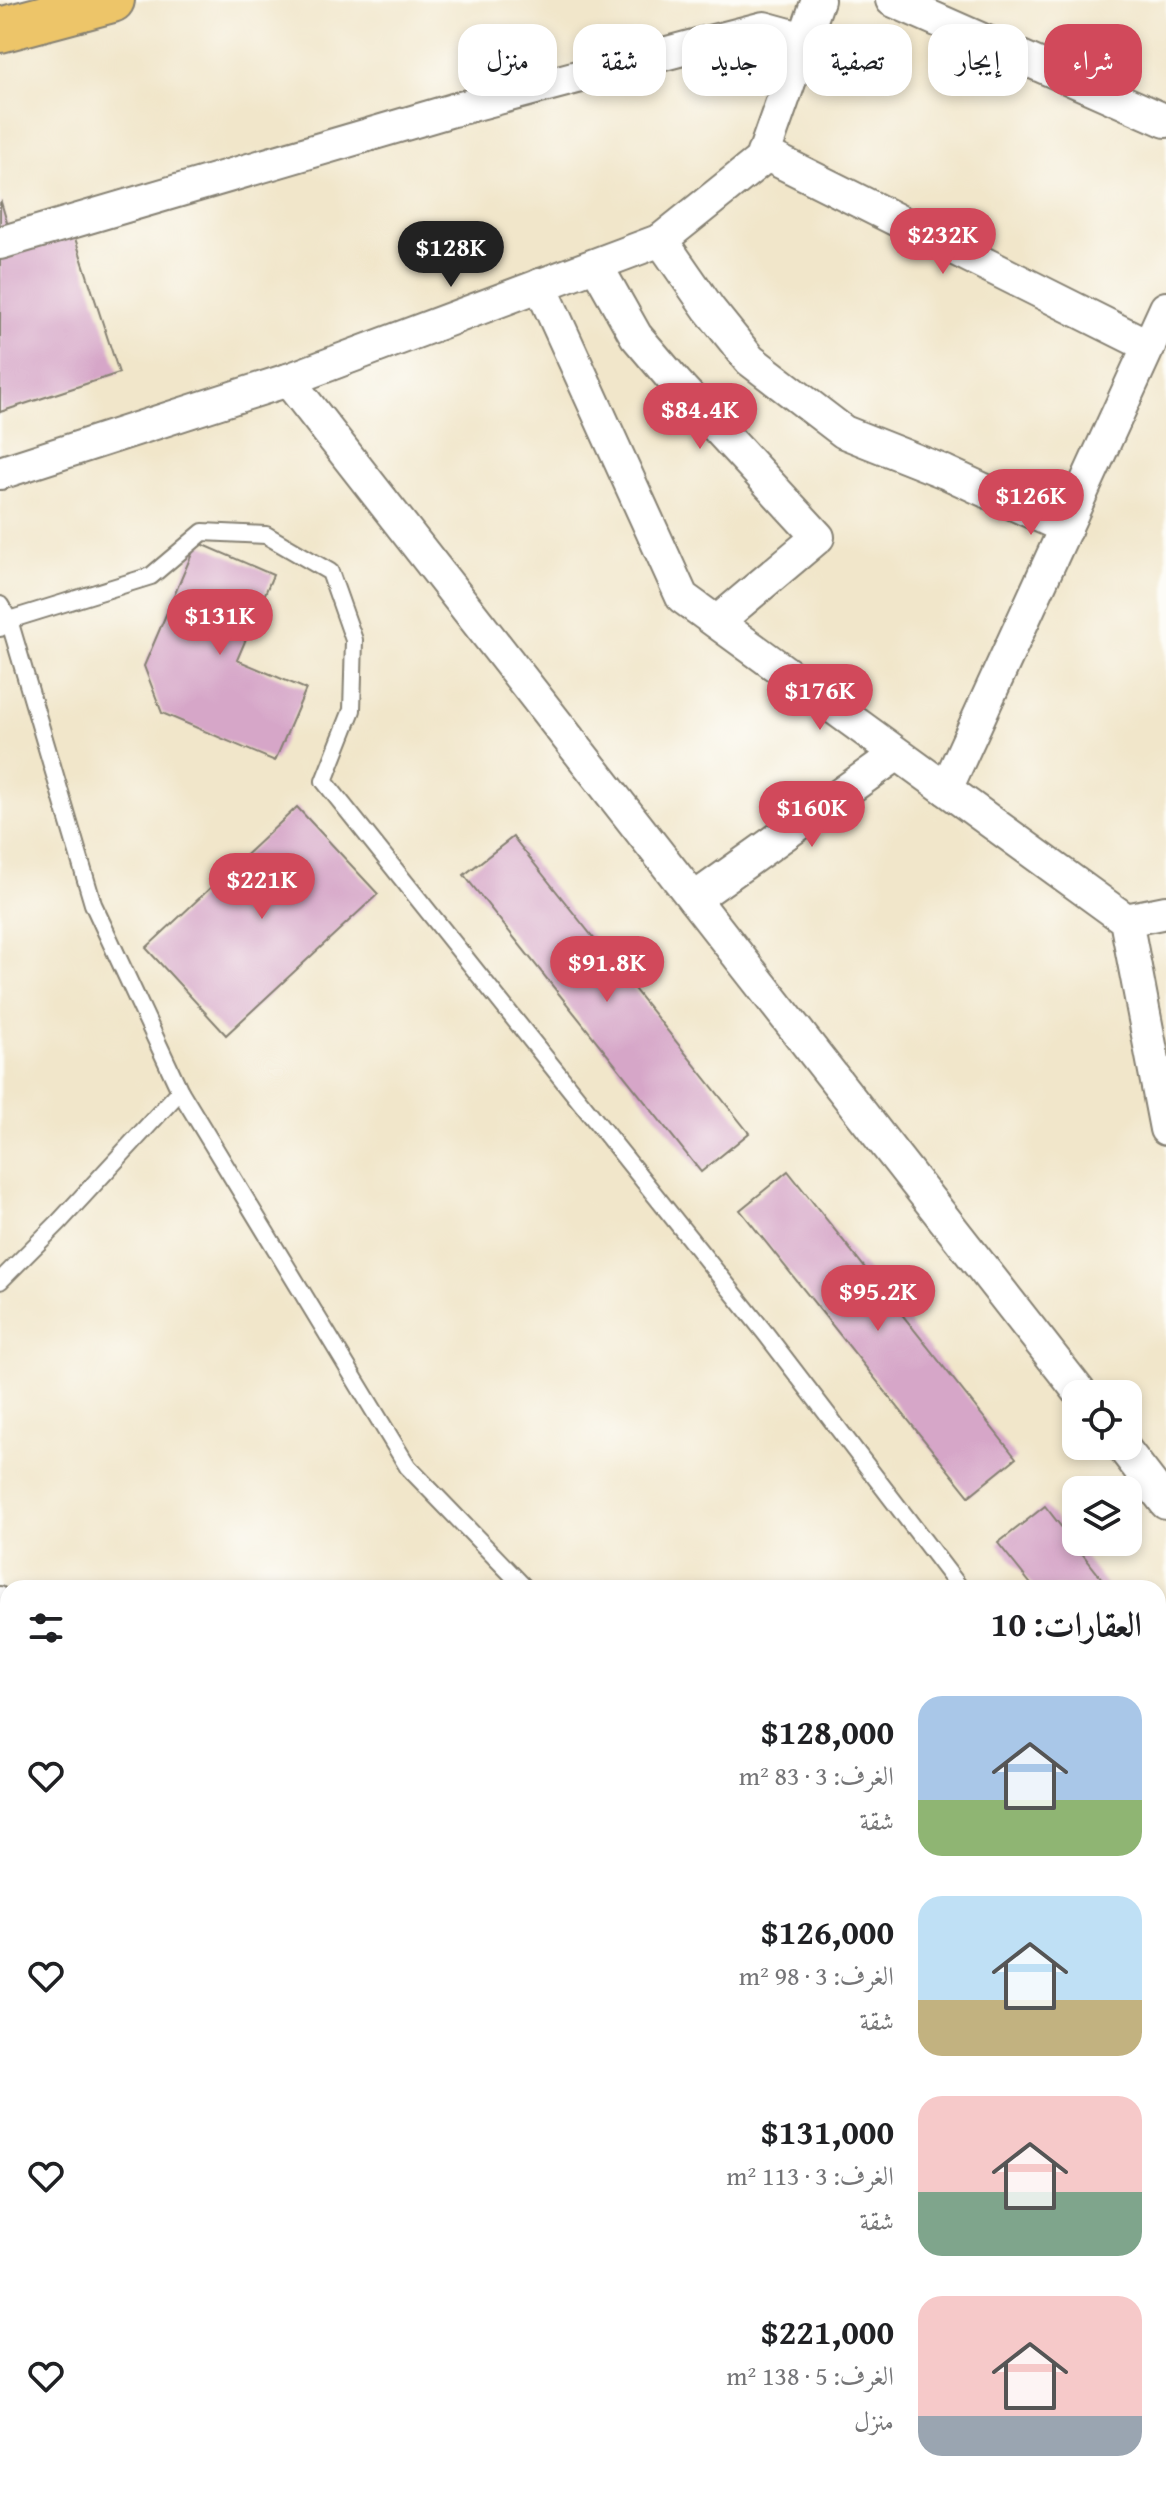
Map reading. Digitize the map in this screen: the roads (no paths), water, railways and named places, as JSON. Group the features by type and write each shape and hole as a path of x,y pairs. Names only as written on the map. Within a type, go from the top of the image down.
{"main road":[{"path":"0,30 112,0"}],"street":[{"path":"809,24 818,0"},
{"path":"892,0 930,7 1166,121"},
{"path":"0,243 453,110 704,43 764,28 803,39"},
{"path":"0,473 288,380 661,240 762,159 803,42"},
{"path":"763,153 1149,346"},
{"path":"661,240 709,309 750,360 844,432 945,472 1066,528"},
{"path":"596,265 636,336 818,537 717,622"},
{"path":"540,285 682,597 1126,920 1166,1129"},
{"path":"946,789 1166,308"},
{"path":"288,380 1070,1380"},
{"path":"694,899 897,754"},
{"path":"1126,920 1166,912"},
{"path":"1133,1460 1166,1503"}],"lane":[{"path":"5,624 151,576 203,532 266,535 330,572 354,640 352,710 324,781 766,1334 954,1580"},
{"path":"0,605 93,904 180,1091 408,1467 517,1580"},
{"path":"0,1281 180,1091"}]}
